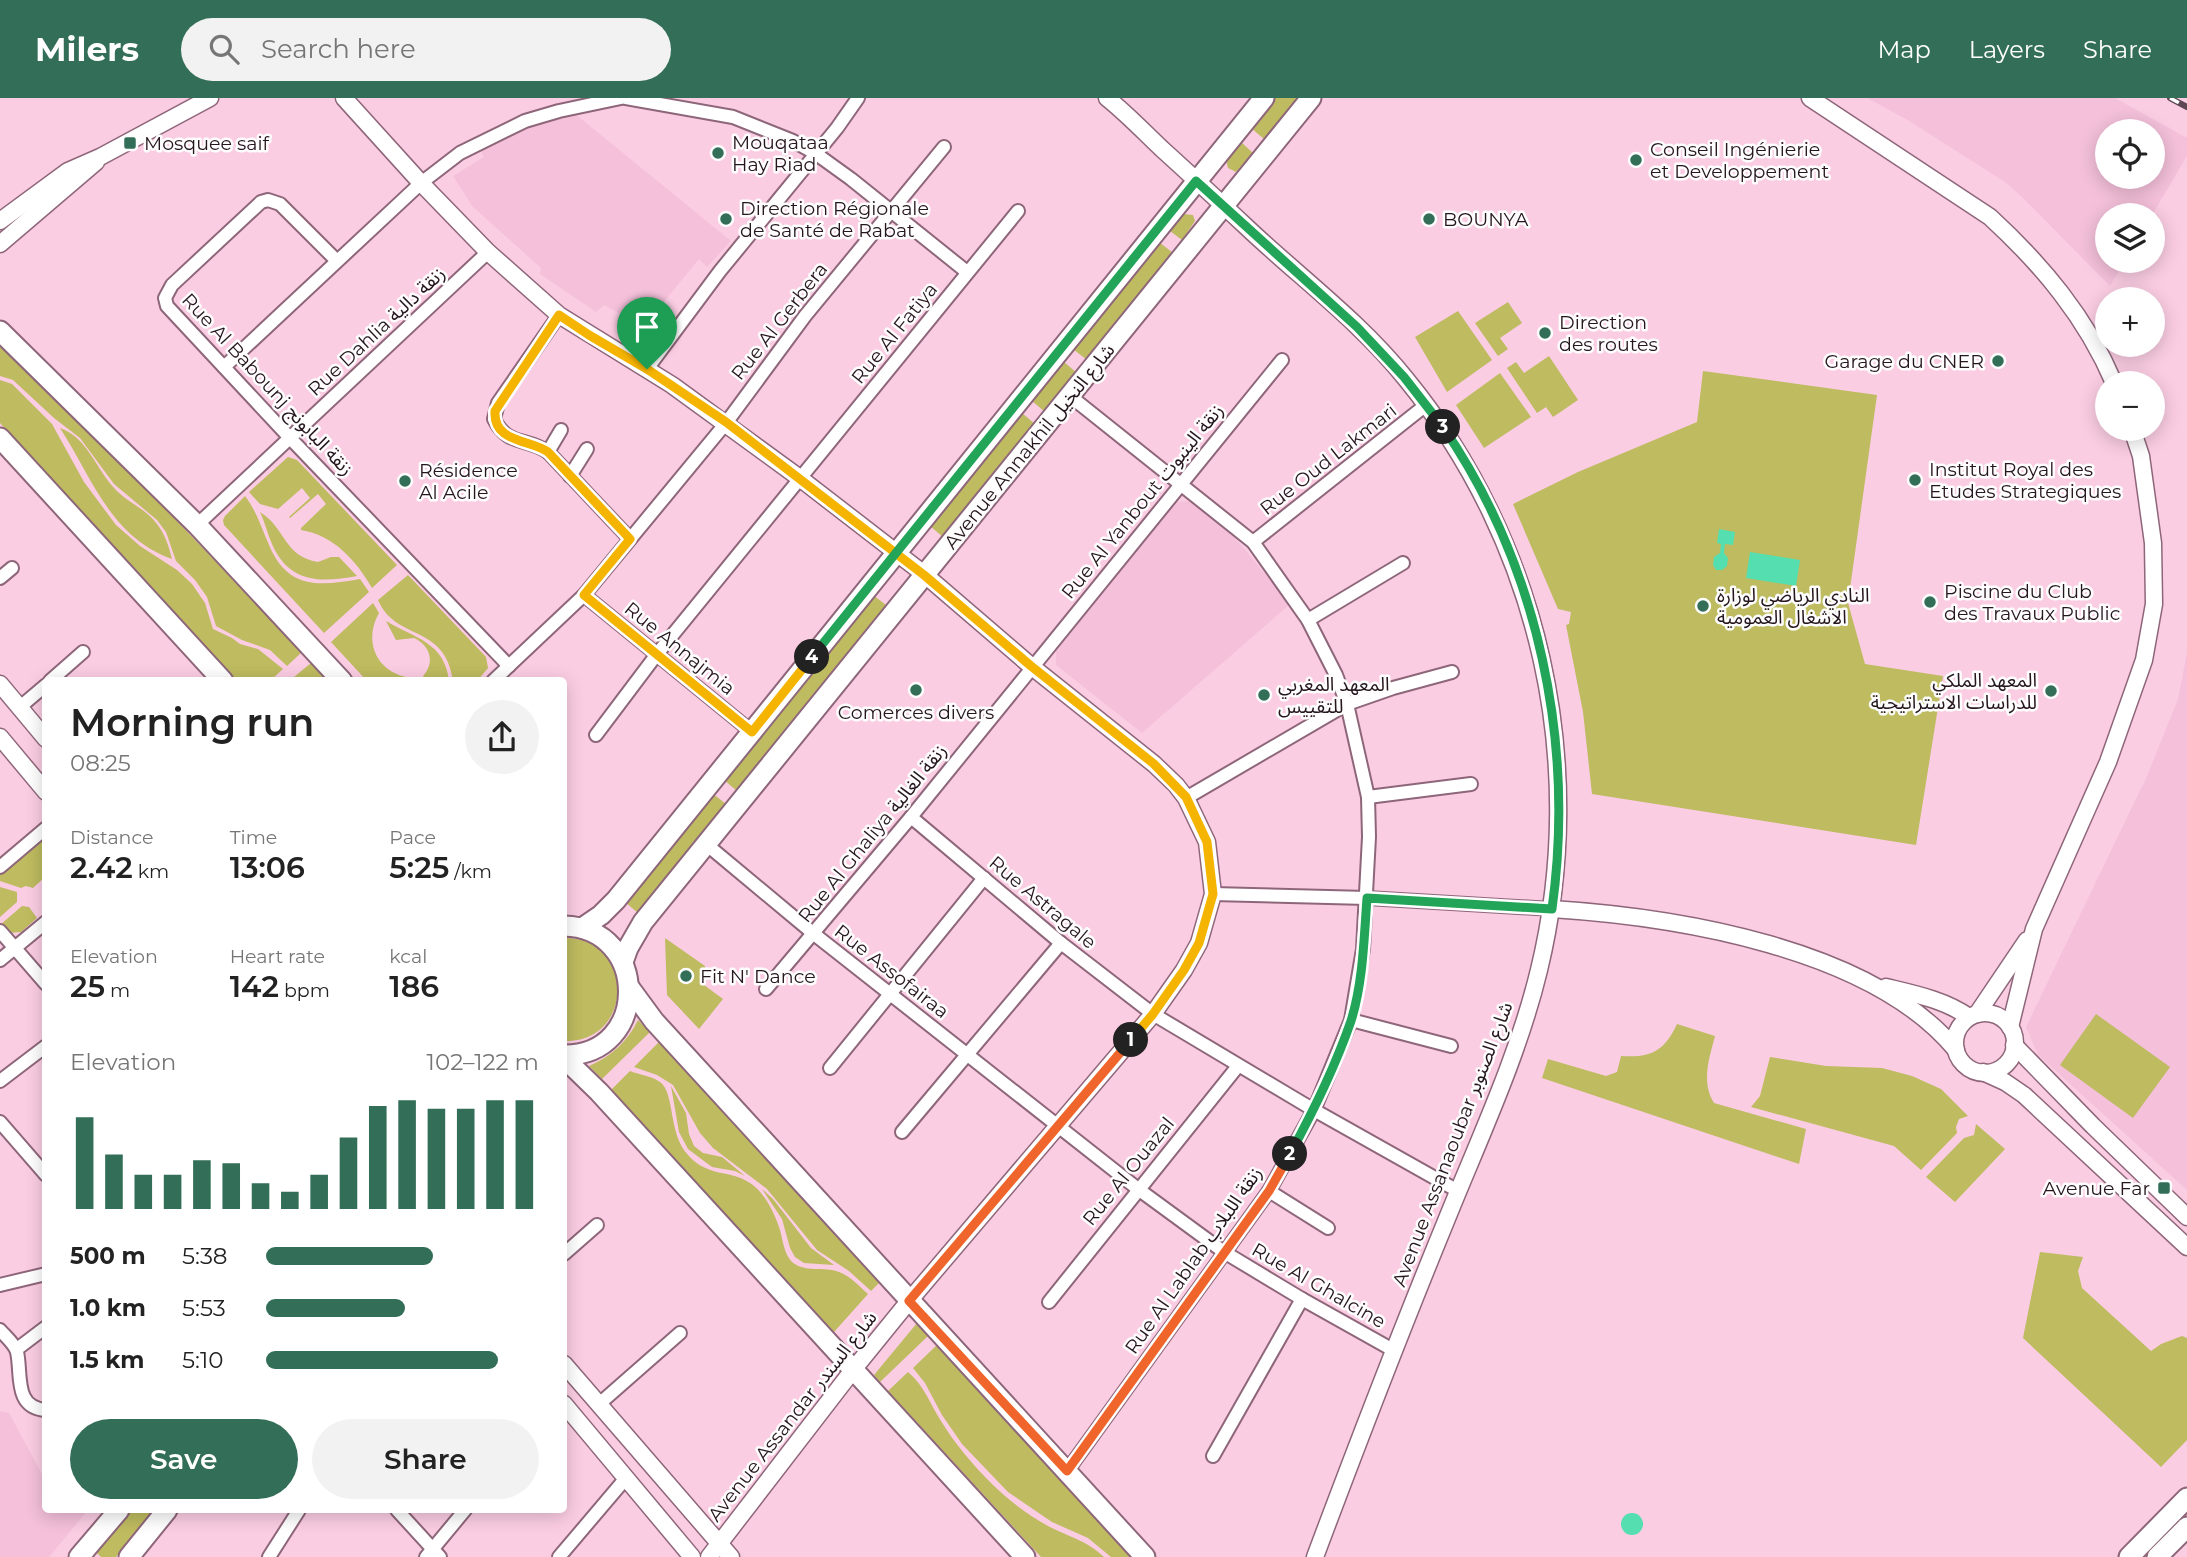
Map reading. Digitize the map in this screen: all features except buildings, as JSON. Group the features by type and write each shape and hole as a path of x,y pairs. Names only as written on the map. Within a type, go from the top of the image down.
{"main road":[{"name":"Avenue Annakhil شارع النخيل","path":"571,925 601,915 616,900 1264,98"},
{"name":"Avenue Annakhil شارع النخيل","path":"623,962 643,922 705,844 1311,98"},
{"path":"0,331 197,524 337,677"},
{"path":"0,438 217,677"},
{"path":"567,1055 587,1052 610,1038 625,1015 629,987 623,962 606,941 571,925"},
{"path":"629,987 654,1021 1145,1557"},
{"path":"573,1075 853,1370 1025,1557"},
{"path":"2129,1557 2187,1498"},
{"path":"79,1557 116,1513"},
{"path":"129,1557 165,1513"},
{"path":"2157,1557 2187,1527"}],"street":[{"path":"0,221 68,171 100,157 210,98"},
{"path":"344,98 488,252 559,315 726,422 897,553 1031,666 1154,764 1186,797 1207,842 1213,894 1367,898 1616,915 1720,933 1836,966 1877,986 1929,1021 1956,1050 1965,1066 2005,1082 2024,1095 2187,1247"},
{"path":"224,367 421,183 460,153 513,126 559,111 623,98 733,117 815,153 967,272"},
{"path":"647,369 720,271 858,98"},
{"name":"Avenue Assanaoubar شارع الصنوبر","path":"1107,98 1357,327 1426,405 1459,452 1492,511 1517,573 1542,659 1554,719 1559,779 1558,859 1552,909 1531,1001 1511,1060 1394,1350 1315,1557"},
{"path":"1810,98 1990,216 2065,296 2083,322 2108,371"},
{"name":"Rue Al Gerbera","path":"497,677 584,595 726,422 805,316 944,147"},
{"path":"0,244 100,157"},
{"name":"Rue Al Babounj زنقة البابونج","path":"337,261 280,204 268,200 256,205 172,285 165,298 171,313 509,666"},
{"name":"Rue Al Fatiya","path":"596,735 657,654 1018,211"},
{"name":"Rue Dahlia زنقة دالية","path":"197,524 488,252"},
{"path":"559,315 495,411 494,419 505,435 548,452 630,539"},
{"name":"Rue Al Yanbout زنقة الينبوت","path":"1031,666 1282,360"},
{"name":"Rue Al Lablab زنقة اللبلاب","path":"1067,1471 1269,1191 1314,1110 1351,1020 1363,950 1369,837 1368,797 1347,704 1336,675 1308,620 1253,542 1070,396"},
{"name":"Rue Oud Lakmari","path":"1253,542 1426,405"},
{"path":"548,452 561,430"},
{"path":"2136,441 2141,456 2153,543 2154,604 2144,660 2108,762 2034,929 2010,1027 2014,1045 2092,1126 2187,1217"},
{"path":"570,476 587,449"},
{"path":"1308,620 1403,563"},
{"path":"0,578 12,568"},
{"name":"Rue Annajmia","path":"584,595 752,732"},
{"path":"55,677 83,652"},
{"name":"Rue Al Ghaliya زنقة الغالية","path":"766,989 911,817 1031,666"},
{"path":"1186,797 1347,704 1451,672"},
{"path":"0,684 42,734"},
{"path":"20,707 42,688"},
{"path":"0,737 42,787"},
{"path":"1368,797 1471,784"},
{"name":"Rue Astragale","path":"911,817 1061,943 1153,1014 1238,1066 1458,1191"},
{"path":"0,867 42,831"},
{"name":"Rue Assofairaa","path":"705,844 814,934 1058,1125"},
{"path":"830,1068 984,878"},
{"name":"Avenue Assandar شارع السندر","path":"709,1557 909,1301 1153,1014 1199,943 1213,894"},
{"path":"0,960 42,925"},
{"path":"1956,1050 1957,1032 1973,1016 2034,929"},
{"path":"0,931 42,979"},
{"path":"902,1132 1061,943"},
{"path":"1877,986 1919,995 1973,1016 1996,1015 2010,1027"},
{"path":"1351,1020 1451,1046"},
{"path":"1983,1072 1992,1072 2007,1062 2014,1045"},
{"path":"0,1081 42,1049"},
{"name":"Rue Al Ouazal","path":"1049,1301 1238,1066"},
{"path":"0,1122 42,1170"},
{"name":"Rue Al Ghalcine","path":"1058,1125 1138,1189 1224,1252 1394,1350"},
{"path":"1269,1191 1328,1228"},
{"path":"567,1251 597,1225"},
{"path":"0,1285 42,1275"},
{"path":"1213,1456 1302,1299"},
{"path":"0,1330 17,1349 18,1378 22,1394 32,1406 42,1409"},
{"path":"17,1349 42,1330"},
{"path":"598,1405 680,1332"},
{"path":"567,1368 731,1557"},
{"path":"567,1408 692,1557"},
{"path":"559,1557 626,1478"},
{"path":"269,1557 297,1513"},
{"path":"399,1513 433,1554 463,1513"}],"shaded area":[{"path":"1275,98 1298,98 1264,139 1251,128"},
{"path":"1867,98 2115,98 2153,119 2095,119 2095,189 2165,189 2165,126 2187,138 2187,156 2159,203 2095,203 2095,271 2005,182 1906,119"},
{"path":"574,113 731,241 707,267 699,259 658,309 666,316 657,327 647,328 604,305 596,312 540,274 541,268 472,206 453,176 484,157 481,151 527,128"},
{"path":"1241,142 1253,153 1236,172 1228,168 1226,160"},
{"path":"1184,214 1193,215 1195,221 1182,240 1170,231"},
{"path":"1159,242 1173,253 1087,360 1073,349"},
{"path":"2097,273 2118,273 2110,286"},
{"path":"1508,302 1522,323 1500,338 1508,349 1498,356 1475,323"},
{"path":"1458,311 1492,360 1447,392 1415,337"},
{"path":"0,345 153,496 301,653 287,666 270,650 242,640 216,626 207,597 176,561 166,532 157,520 114,484 80,438 13,380 0,376"},
{"path":"1549,356 1578,400 1553,417 1546,407 1537,413 1507,368 1516,362 1524,373"},
{"path":"1064,362 1077,373 1045,412 1032,401"},
{"name":"النادي الرياضي لوزارة الاشغال العمومية","path":"1703,371 1877,395 1848,603 1865,664 1943,676 1916,845 1592,794 1583,712 1566,625 1569,624 1571,612 1558,609 1513,504 1578,472 1697,422"},
{"path":"1500,373 1531,417 1484,448 1456,405"},
{"path":"0,380 12,384 52,424 84,482 116,525 192,584 205,603 213,629 240,644 258,649 283,669 274,677 233,677 0,423"},
{"path":"1022,413 1035,424 943,537 930,526"},
{"path":"60,428 69,432 84,446 115,489 153,519 164,536 172,559 151,549 118,521 93,485"},
{"path":"288,457 297,460 397,565 372,588 359,568 342,550 323,537 301,530 326,504 318,494 290,518 310,498 302,488 278,509 260,504 249,492"},
{"path":"245,496 277,560 285,570 306,582 331,583 360,579 369,592 324,633 224,525 225,516"},
{"path":"1194,501 1226,527 1290,604 1142,733 1056,665 1056,649 1174,502"},
{"path":"260,512 269,518 298,554 318,562 339,557 357,576 318,579 297,573 279,557"},
{"path":"1719,529 1735,532 1733,545 1725,544 1727,566 1716,570 1713,565 1714,557 1720,553 1721,544 1717,543"},
{"path":"1750,552 1800,560 1796,586 1746,578"},
{"path":"408,575 486,657 488,668 480,677 452,677 440,650 430,641 396,622 378,600"},
{"path":"873,595 886,605 737,791 724,780"},
{"path":"373,603 379,613 372,637 378,658 384,666 404,677 363,677 331,642"},
{"path":"386,621 435,649 448,677 424,677 430,660 424,645 414,638 396,640"},
{"path":"2187,653 2187,1190 2038,1055 2026,1027 2147,776 2178,699"},
{"path":"311,663 323,677 294,677"},
{"path":"712,793 726,804 638,913 625,902"},
{"path":"42,838 42,880 33,888 21,888 0,881 0,873"},
{"path":"0,887 17,892 17,902 0,917"},
{"path":"22,906 29,907 37,918 21,932 9,933 0,925"},
{"path":"567,938 588,942 604,954 614,971 618,990 614,1009 604,1026 587,1037 567,1040"},
{"name":"Fit N' Dance","path":"665,938 705,966 704,985 723,999 699,1029 667,995"},
{"path":"2096,1014 2170,1067 2133,1118 2060,1065"},
{"path":"638,1020 650,1032 602,1079 589,1066 618,1048"},
{"path":"1677,1024 1715,1036 1707,1079 1714,1103 1806,1129 1799,1164 1542,1078 1548,1059 1606,1076 1617,1072 1621,1056 1640,1056 1655,1051 1667,1041"},
{"path":"659,1042 879,1283 871,1291 849,1271 817,1250 767,1189 713,1148 700,1133 673,1085 657,1075 634,1067"},
{"path":"1770,1057 1826,1066 1882,1068 1912,1076 1941,1089 1968,1116 1959,1119 1957,1133 1921,1170 1894,1146 1751,1107 1760,1096"},
{"path":"630,1071 653,1078 665,1087 677,1136 688,1155 703,1167 742,1179 760,1192 774,1215 785,1250 792,1262 802,1267 839,1272 868,1294 834,1332 611,1090"},
{"path":"671,1086 686,1113 694,1146 703,1153 722,1157 745,1176 735,1171 712,1167 688,1149 679,1132"},
{"path":"1976,1124 2005,1149 1955,1202 1926,1177 1964,1138 1974,1135"},
{"path":"762,1189 811,1248 834,1265 804,1263 795,1257 782,1219"},
{"path":"2040,1252 2083,1257 2078,1271 2082,1288 2151,1351 2182,1336 2187,1338 2187,1440 2161,1467 2023,1338"},
{"path":"917,1323 928,1336 880,1382 874,1375"},
{"path":"937,1345 1131,1557 1111,1557 1088,1538 1052,1522 1008,1492 962,1444 913,1368"},
{"path":"908,1372 923,1389 958,1446 998,1490 1033,1517 1084,1543 1104,1557 1041,1557 888,1391"},
{"path":"0,1411 9,1413 42,1474 42,1513 86,1513 49,1557 0,1557"},
{"path":"128,1513 152,1513 116,1557 101,1557 96,1552"},
{"path":"1632,1513 1640,1516 1643,1524 1640,1532 1632,1535 1624,1532 1621,1524 1624,1516"}],"railway":[{"path":"2170,98 2187,107"}],"place":[{"name":"Mosquee saif","path":"130,143"},
{"name":"Mouqataa Hay Riad","path":"718,153"},
{"name":"Conseil Ingénierie et Developpement","path":"1636,160"},
{"name":"Direction Régionale de Santé de Rabat","path":"726,219"},
{"name":"BOUNYA","path":"1429,219"},
{"name":"Direction des routes","path":"1545,333"},
{"name":"Garage du CNER","path":"1998,361"},
{"name":"Institut Royal des Etudes Strategiques","path":"1915,480"},
{"name":"Résidence Al Acile","path":"405,481"},
{"name":"Piscine du Club des Travaux Public","path":"1930,602"},
{"name":"النادي الرياضي لوزارة الاشغال العمومية","path":"1703,606"},
{"name":"Comerces divers","path":"916,690"},
{"name":"المعهد الملكي للدراسات الاستراتيجية","path":"2051,691"},
{"name":"المعهد المغربي للتقييس","path":"1264,695"},
{"name":"Fit N' Dance","path":"686,976"},
{"name":"Avenue Far","path":"2164,1188"}],"route":[{"path":"647,369 559,315 498,403 494,419 505,435 548,452 630,539 584,595 752,732 871,584 897,553 921,524 1196,181 1331,302 1404,377 1444,429 1472,473 1503,536 1531,617 1547,678 1554,719 1559,779 1559,832 1552,909 1367,898 1363,950 1351,1020 1314,1110 1269,1191 1067,1471 909,1301 1153,1014 1184,970 1199,943 1213,894 1207,842 1186,797 1154,764 1031,666 897,553 726,422 647,369"}]}
